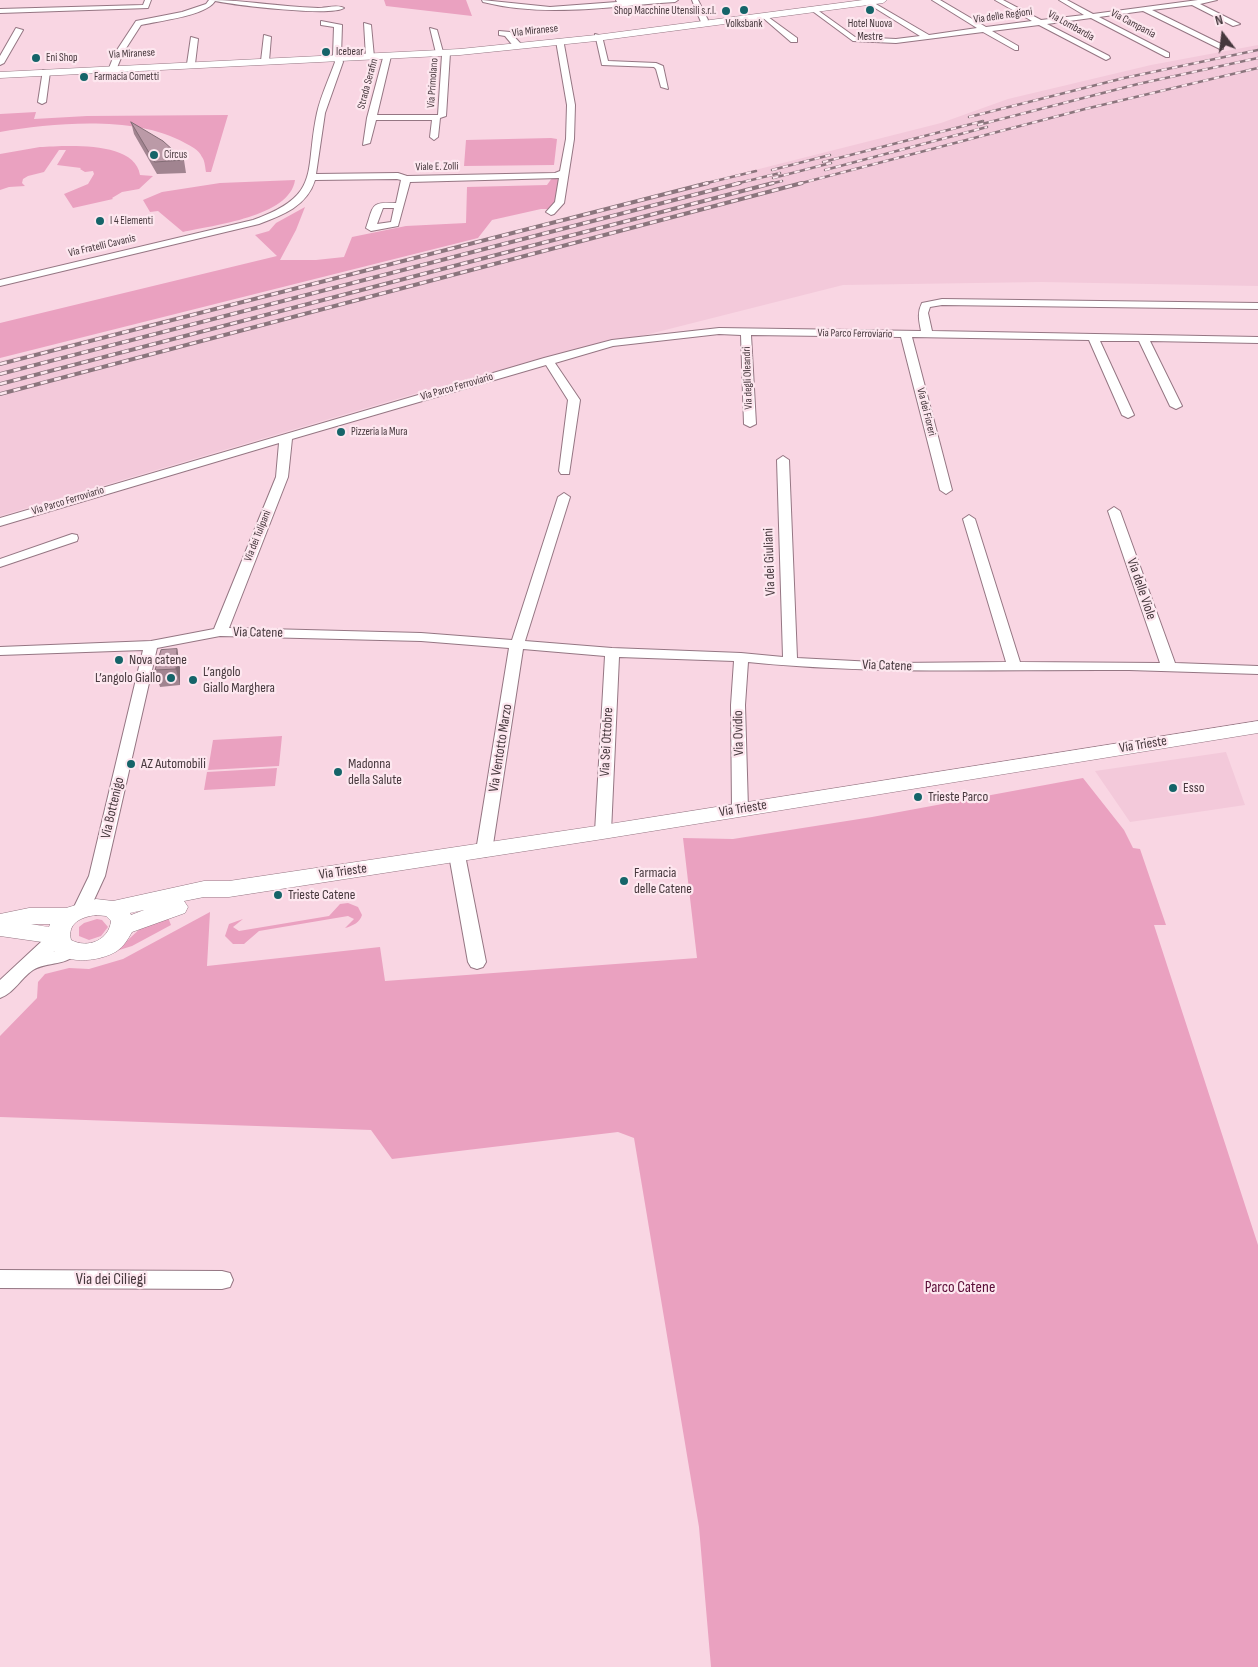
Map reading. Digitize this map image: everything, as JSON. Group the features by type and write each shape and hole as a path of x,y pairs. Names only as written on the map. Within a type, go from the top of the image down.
{"street":[{"path":"0,11 11,0"},
{"path":"72,9 77,0"},
{"path":"139,23 199,10 209,6 212,0"},
{"path":"218,0 319,10 341,8"},
{"path":"485,1 507,6 550,9 626,2 675,0"},
{"path":"695,0 705,21"},
{"path":"869,2 883,0"},
{"path":"935,0 1015,48"},
{"name":"Via Lombardia","path":"998,0 1106,58"},
{"name":"Via Campania","path":"1062,0 1166,55"},
{"name":"Via delle Regioni","path":"811,8 854,40 896,41 1093,16 1189,1 1214,0"},
{"path":"1189,1 1236,24"},
{"path":"869,2 929,38"},
{"name":"Via Miranese","path":"599,36 869,2"},
{"path":"0,11 147,4 139,23 119,53 114,68"},
{"path":"1135,4 1220,47"},
{"path":"762,15 794,40"},
{"path":"680,27 705,21 728,19"},
{"name":"Via Miranese","path":"0,76 191,64 443,53 572,40 705,21"},
{"name":"Via Fratelli Cavanis","path":"0,283 238,227 275,215 297,202 306,191 311,177 322,108 339,62 338,25 324,24"},
{"path":"367,25 370,57"},
{"path":"0,63 19,30"},
{"path":"433,30 443,53"},
{"name":"Via Miranese","path":"502,33 507,34 518,46"},
{"path":"599,36 605,64 656,65 660,68 665,88"},
{"path":"265,62 267,37"},
{"path":"191,64 194,38"},
{"path":"551,212 560,202 563,173 570,139 571,104 560,41"},
{"name":"Via Primolano","path":"442,116 443,53"},
{"name":"Strada Serafin","path":"366,143 387,56"},
{"path":"42,102 46,72"},
{"name":"Strada Serafin","path":"371,118 436,117 434,137"},
{"name":"Viale E. Zolli","path":"311,177 398,176 406,179 479,177 473,179 472,183 543,182 548,179 540,176 560,175 563,173"},
{"path":"400,206 406,179"},
{"name":"Via Fratelli Cavanis","path":"0,291 233,237 258,230 260,226 256,222"},
{"path":"233,237 243,232 238,227"},
{"path":"927,335 923,312 926,305 942,302 1258,306"},
{"name":"Via Parco Ferroviario","path":"0,522 286,436 612,343 719,331 1258,340"},
{"name":"Via degli Oleandri","path":"746,332 750,424"},
{"name":"Via dei Fioreri","path":"906,334 946,490"},
{"path":"1093,337 1128,415"},
{"path":"1143,338 1176,406"},
{"path":"548,360 574,400 565,471"},
{"name":"Via dei Tulipani","path":"220,632 282,477 286,436"},
{"name":"Via dei Giuliani","path":"783,460 790,662"},
{"path":"517,645 564,497"},
{"name":"Via delle Viole","path":"1114,511 1169,667"},
{"path":"969,519 1014,666"},
{"path":"0,563 72,538"},
{"name":"Via Catene","path":"0,651 151,645 220,632 421,637 612,652 740,657 790,662 893,667 1169,667 1258,670"},
{"name":"Via Bottenigo","path":"76,913 97,876 151,645"},
{"name":"Via Ventotto Marzo","path":"484,851 517,645"},
{"name":"Via Sei Ottobre","path":"603,832 612,652"},
{"name":"Via Ovidio","path":"740,657 738,706 740,809"},
{"name":"Via Trieste","path":"118,918 210,899 229,889 484,851 1258,727"},
{"path":"457,855 477,962"},
{"path":"0,922 29,916 76,913 96,907 118,918 114,940 103,948 89,952 62,942 0,928"},
{"path":"0,991 29,965 61,956 62,942 59,928 76,913"},
{"name":"Via dei Ciliegi","path":"0,1280 222,1280"}],"shaded area":[{"path":"1258,45 1258,286 1041,282 843,285 424,391 0,516 0,361 941,123 1008,99 1151,65"},
{"name":"Esso","path":"1226,752 1245,805 1130,822 1095,771"}],"green space":[{"path":"384,0 466,0 472,16 386,6"},
{"path":"36,112 34,119 87,116 228,115 211,172 206,172 203,159 195,148 165,134 143,128 119,125 69,124 0,132 0,114"},
{"path":"557,139 554,165 464,166 466,140"},
{"path":"81,146 113,150 126,156 135,164 140,175 153,176 139,189 122,192 113,199 73,208 64,194 88,184 94,174 93,171 85,172 81,168 57,165 66,150 59,150 44,172 23,179 22,183 25,186 9,187 0,190 0,154 40,147"},
{"path":"552,178 560,180 558,199 550,209 541,209 492,220 478,238 0,358 0,323 277,256 255,235 269,231 276,223 305,207 296,230 280,260 316,260 344,257 352,237 406,226 466,223 467,187 547,185"},
{"path":"295,180 290,193 280,203 265,211 230,222 183,232 158,211 150,212 143,200 162,192 220,183"},
{"path":"282,736 279,766 208,770 213,740"},
{"path":"277,768 275,786 204,790 207,772"},
{"name":"Parco Catene","path":"1083,778 1124,830 1133,848 1140,849 1166,925 1154,925 1258,1245 1258,1667 711,1667 699,1527 634,1138 618,1132 392,1159 371,1130 0,1117 0,1036 37,998 38,982 45,974 69,968 89,969 123,959 210,912 207,966 380,947 385,981 697,958 683,838 733,839 872,817"},
{"path":"348,903 358,907 362,915 360,920 345,928 354,919 348,916 259,931 244,944 233,944 225,936 229,924 243,919 233,927 239,931 329,916 340,904"},
{"path":"167,915 171,925 132,946 116,951 144,925"},
{"path":"97,919 102,920 108,927 101,936 89,940 79,936 79,927 84,923"}],"building":[{"path":"131,122 163,141 184,160 155,162"},
{"path":"177,649 176,669 155,670 161,650"}],"railway":[{"path":"969,117 1124,78 1258,50"},
{"path":"978,125 1138,84 1258,58"},
{"path":"798,184 1085,109 1258,68"},
{"path":"823,162 983,121"},
{"path":"825,170 987,127"},
{"path":"772,170 830,155"},
{"path":"773,178 831,163"},
{"path":"703,184 756,171"},
{"path":"735,184 780,173"},
{"path":"770,184 782,181"},
{"path":"0,364 708,183"},
{"path":"0,374 740,183"},
{"path":"0,394 802,183"},
{"path":"0,384 770,184"}],"place":[{"name":"Volksbank","path":"744,10"},
{"name":"Hotel Nuova Mestre","path":"870,10"},
{"name":"Shop Macchine Utensili s.r.l.","path":"726,11"},
{"name":"Icebear","path":"326,52"},
{"name":"Eni Shop","path":"36,58"},
{"name":"Farmacia Cometti","path":"84,77"},
{"name":"Circus","path":"154,155"},
{"name":"I 4 Elementi","path":"100,221"},
{"name":"Pizzeria la Mura","path":"341,432"},
{"name":"Nova catene","path":"119,660"},
{"name":"L’angolo Giallo","path":"171,678"},
{"name":"L’angolo Giallo Marghera","path":"193,680"},
{"name":"AZ Automobili","path":"131,764"},
{"name":"Madonna della Salute","path":"338,772"},
{"name":"Esso","path":"1173,788"},
{"name":"Trieste Parco","path":"918,797"},
{"name":"Farmacia delle Catene","path":"624,881"},
{"name":"Trieste Catene","path":"278,895"}]}
